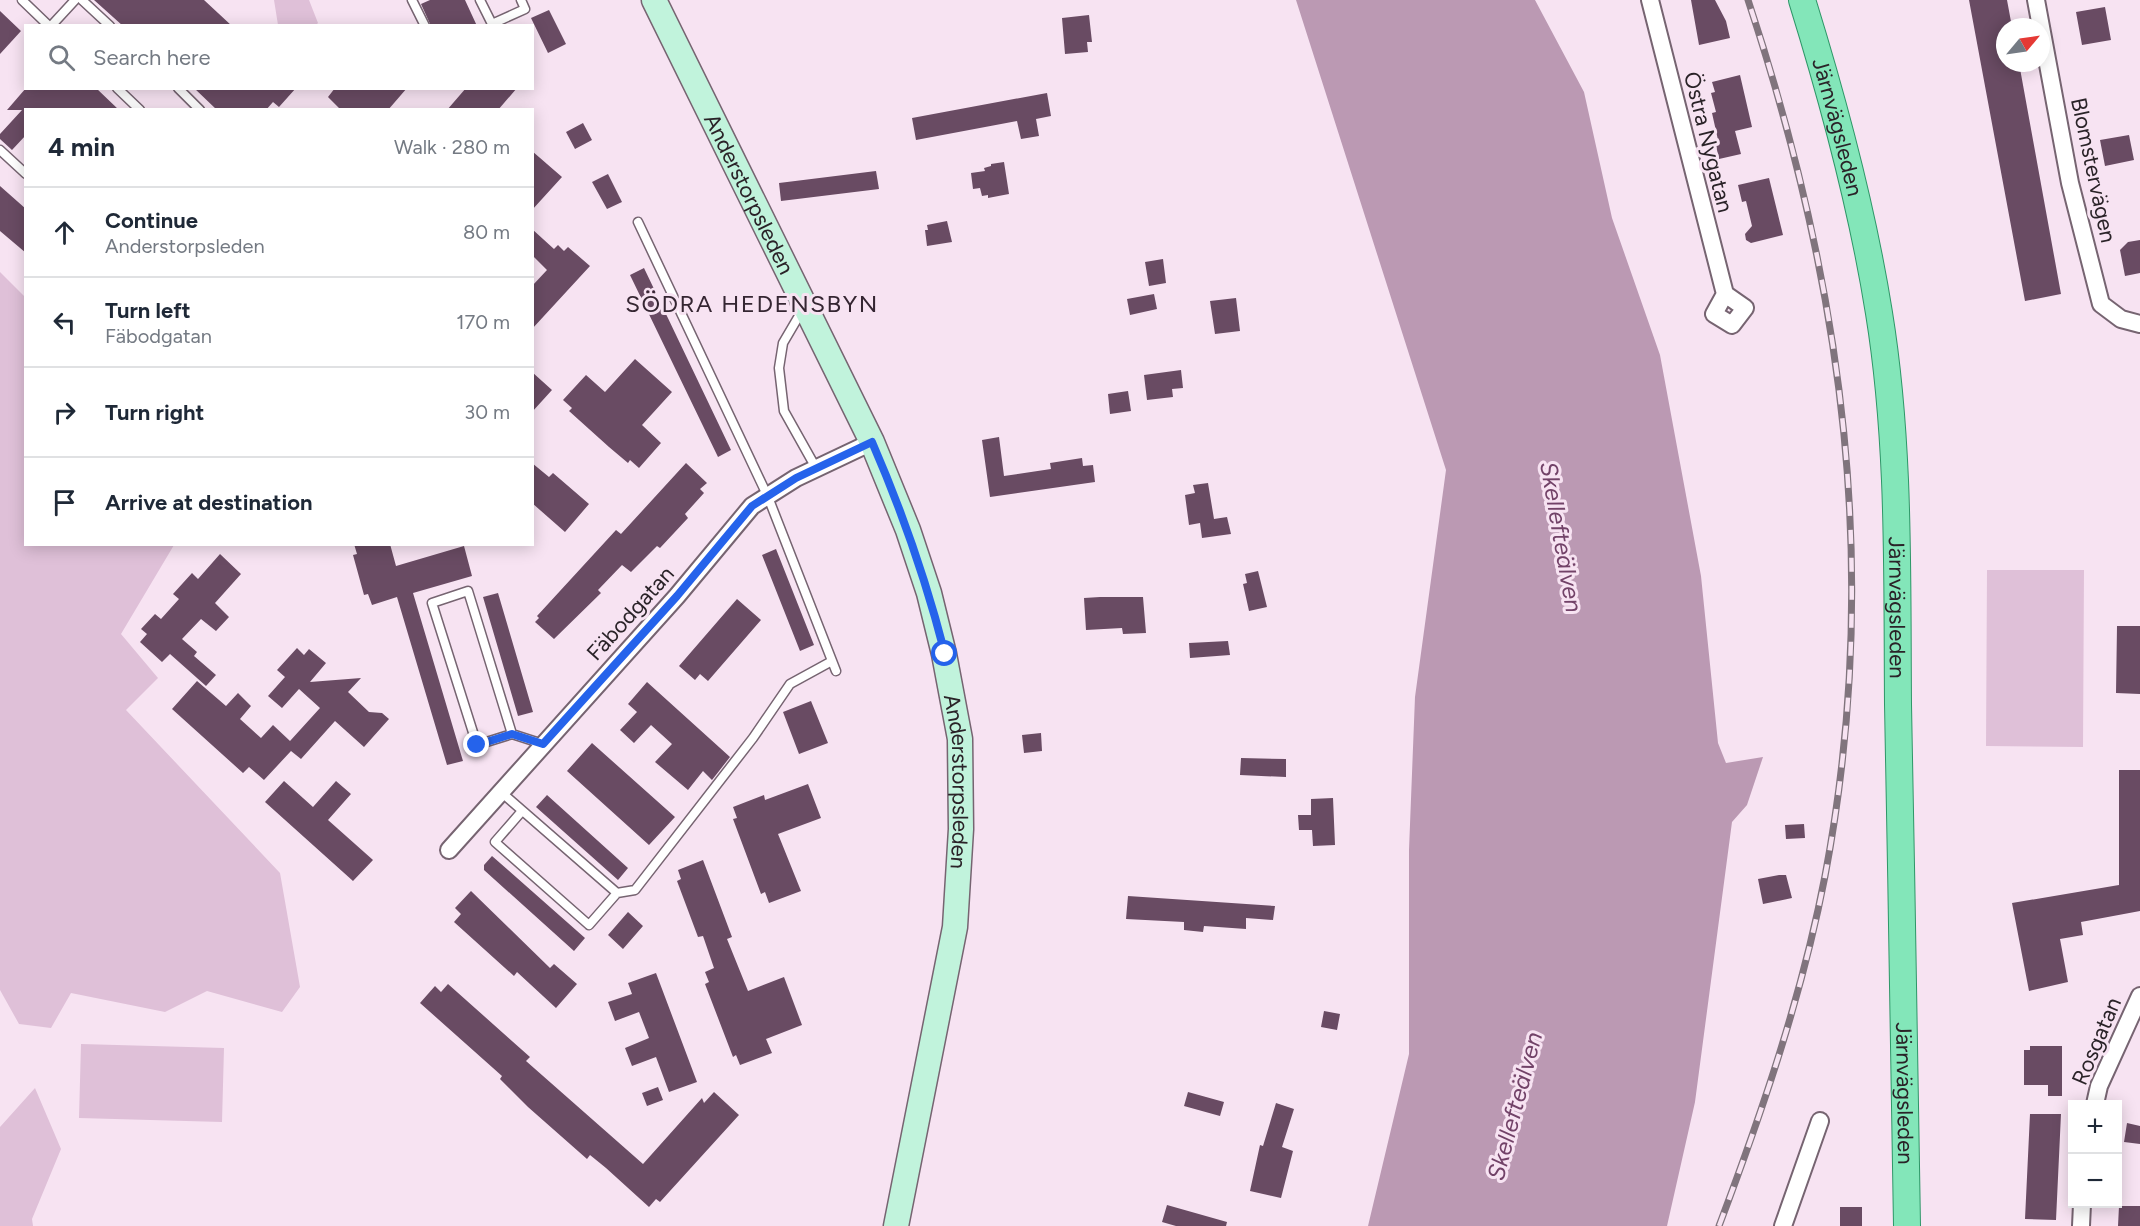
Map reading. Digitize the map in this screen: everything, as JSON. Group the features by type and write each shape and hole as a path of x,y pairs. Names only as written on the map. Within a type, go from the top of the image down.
{"main road":[{"name":"Anderstorpsleden","path":"654,0 872,442 908,530 930,593 945,654 960,739 961,829 955,927 896,1226"},
{"name":"Järnvägsleden","path":"1802,0 1840,127 1863,221 1880,316 1890,408 1897,564 1907,1226"}],"street":[{"name":"Östra Nygatan","path":"1650,0 1725,294"},
{"name":"Blomstervägen","path":"2036,0 2070,183 2101,304 2121,320 2140,324"},
{"name":"Fäbodgatan","path":"449,850 677,596 752,506 816,468 872,442"},
{"name":"Rosgatan","path":"2096,1100 2099,1086 2140,996"},
{"path":"1783,1226 1820,1121"},
{"path":"2081,1226 2082,1208"}],"lane":[{"path":"22,0 48,24"},
{"path":"52,24 75,0"},
{"path":"82,0 108,24"},
{"path":"412,0 424,24"},
{"path":"480,0 490,24"},
{"path":"492,24 525,9 521,0"},
{"path":"119,90 138,108"},
{"path":"180,90 198,108"},
{"path":"0,150 24,172"},
{"path":"638,222 768,496 836,671"},
{"path":"805,306 783,344 779,368 784,411 816,468"},
{"path":"512,734 468,591 432,603 477,745 512,734 543,744"},
{"path":"522,811 495,842 589,925 617,893 634,890 753,738 790,684 832,661"},
{"path":"501,791 617,893"}],"shaded area":[{"path":"274,0 309,0 318,23 317,24 278,24"},
{"path":"0,272 24,296 24,546 173,546 121,634 158,678 126,710 280,873 300,987 282,1012 207,991 165,1012 71,993 51,1028 19,1024 0,990"},
{"path":"1987,570 2084,570 2083,747 1986,746"},
{"path":"81,1044 224,1048 222,1122 79,1118"},
{"path":"35,1088 61,1149 32,1219 33,1226 0,1226 0,1127"}],"water":[{"name":"Skellefteälven","path":"1296,0 1535,0 1584,92 1612,218 1660,355 1701,576 1718,743 1726,763 1763,757 1747,805 1732,822 1695,1102 1667,1226 1368,1226 1409,1054 1409,850 1415,697 1446,470"}],"building":[{"path":"94,0 204,0 230,24 121,24"},
{"path":"430,0 465,0 476,24 430,24 421,4"},
{"path":"1691,0 1715,0 1726,21 1730,38 1699,45"},
{"path":"1969,0 2007,0 2010,18 1996,18 1996,72 2021,72 2061,294 2025,301"},
{"path":"2105,7 2111,40 2082,45 2076,12"},
{"path":"549,10 566,44 548,53 531,18"},
{"path":"0,11 21,31 0,54"},
{"path":"1089,15 1092,42 1087,42 1088,52 1065,54 1062,18"},
{"path":"1740,75 1752,127 1735,131 1741,154 1719,159 1715,141 1718,140 1712,113 1716,112 1711,93 1715,92 1712,82"},
{"path":"24,90 98,90 117,108 24,108 24,137 12,150 0,139 0,134 22,110 7,110"},
{"path":"196,90 294,90 279,107 273,102 268,108 215,108"},
{"path":"333,90 405,90 390,108 339,108 328,97"},
{"path":"464,90 515,90 500,108 449,108"},
{"path":"1047,93 1051,116 1036,119 1039,136 1021,139 1017,121 916,140 912,118"},
{"path":"583,123 592,140 575,149 566,132"},
{"path":"2129,135 2134,160 2105,166 2100,140"},
{"path":"534,153 562,177 534,208"},
{"path":"1004,162 1009,194 988,198 988,195 982,196 980,188 973,189 971,173 985,171 984,168 991,164"},
{"path":"876,171 879,189 781,201 779,183"},
{"path":"608,174 622,202 607,209 592,182"},
{"path":"1769,178 1783,235 1751,243 1746,240 1745,234 1752,226 1746,201 1742,202 1738,185"},
{"path":"0,186 24,207 24,251 0,231"},
{"path":"947,221 952,242 927,246 925,230 928,230 927,225"},
{"path":"534,231 554,249 558,245 564,251 568,247 590,266 534,327 534,284 547,270 534,257"},
{"path":"2140,240 2140,273 2125,276 2120,250 2128,242"},
{"path":"1163,259 1166,283 1149,286 1145,262"},
{"path":"644,268 731,450 718,457 630,275"},
{"path":"1154,294 1157,309 1130,315 1127,299"},
{"path":"1236,298 1240,331 1215,334 1210,301"},
{"path":"635,359 672,392 642,425 661,443 639,468 630,460 628,463 609,447 569,411 572,408 563,400 586,375 605,392"},
{"path":"1181,370 1183,388 1172,389 1173,397 1147,400 1144,375"},
{"path":"534,374 552,390 534,410"},
{"path":"1128,391 1131,411 1110,414 1108,394"},
{"path":"999,437 1004,476 1051,469 1050,463 1082,458 1083,466 1093,465 1095,482 990,497 982,440"},
{"path":"686,463 707,483 700,489 704,493 685,514 688,518 660,548 657,546 631,572 622,565 598,590 601,593 554,639 535,622 539,618 537,616 616,530 621,534"},
{"path":"534,465 549,477 553,473 589,504 565,532 534,505"},
{"path":"1208,483 1214,519 1227,517 1231,534 1202,538 1200,523 1189,525 1185,495 1195,493 1193,485"},
{"path":"355,546 391,546 396,566 464,546 472,576 413,593 463,761 447,765 397,597 372,605 368,594 364,595 353,555 357,554"},
{"path":"776,549 814,645 800,651 762,555"},
{"path":"220,554 241,574 215,603 229,617 216,631 201,619 182,639 197,652 194,656 216,675 206,686 170,654 162,662 140,642 147,634 141,629 155,614 161,619 179,599 173,594 192,573 198,579"},
{"path":"1258,571 1267,607 1249,611 1243,584 1247,583 1245,574"},
{"path":"498,593 533,712 518,716 483,597"},
{"path":"1143,597 1146,633 1123,634 1122,628 1086,630 1084,598"},
{"path":"737,599 761,620 708,681 700,674 695,680 679,666"},
{"path":"2117,626 2140,626 2140,694 2116,693"},
{"path":"1228,641 1230,655 1190,658 1189,643"},
{"path":"297,648 304,655 309,649 326,663 310,682 361,678 348,692 369,712 382,713 389,719 364,747 335,721 301,759 291,751 264,780 249,767 243,773 172,709 197,681 226,706 238,693 251,706 240,719 261,738 273,725 290,741 320,708 299,689 282,708 268,696 285,677 277,670"},
{"path":"647,682 730,757 712,780 703,771 688,790 655,762 672,744 651,725 634,743 620,730 637,712 628,704"},
{"path":"811,701 828,743 799,754 783,712"},
{"path":"1041,733 1042,751 1024,753 1022,735"},
{"path":"592,743 675,817 649,845 567,771"},
{"path":"1241,758 1286,759 1286,777 1240,775"},
{"path":"2119,770 2140,770 2140,911 2081,922 2083,935 2060,939 2068,982 2029,991 2012,903 2119,885"},
{"path":"284,781 313,807 336,781 351,794 328,820 373,860 353,881 265,802"},
{"path":"808,784 821,818 778,834 801,891 769,903 765,892 761,894 733,819 737,818 733,807 764,795 765,800"},
{"path":"547,795 628,868 618,880 536,807"},
{"path":"1333,798 1335,845 1313,846 1312,830 1299,830 1298,815 1311,815 1311,799"},
{"path":"1804,824 1805,838 1786,839 1785,825"},
{"path":"492,856 585,938 574,951 484,870 484,865"},
{"path":"703,860 732,937 727,939 748,991 784,977 802,1025 766,1039 772,1053 740,1065 736,1055 733,1057 705,984 709,982 705,972 714,968 703,936 698,937 677,881 681,879 678,870"},
{"path":"1786,875 1792,898 1763,904 1758,879"},
{"path":"471,891 550,968 554,964 577,984 556,1008 517,972 514,976 454,922 461,914 455,908"},
{"path":"1128,896 1275,906 1273,920 1246,918 1246,929 1204,926 1203,932 1184,930 1184,922 1126,919"},
{"path":"628,912 643,926 623,949 608,935"},
{"path":"656,973 697,1082 669,1092 656,1057 632,1066 625,1048 649,1038 639,1012 615,1021 608,1002 632,994 628,983"},
{"path":"448,984 530,1057 526,1061 643,1164 702,1098 704,1103 714,1092 739,1115 660,1202 656,1199 649,1207 606,1168 590,1155 587,1159 528,1107 500,1079 502,1076 420,1003 435,986 441,992"},
{"path":"1324,1011 1340,1014 1337,1030 1321,1027"},
{"path":"2030,1046 2062,1046 2062,1096 2048,1096 2048,1085 2024,1085 2024,1050 2030,1050"},
{"path":"658,1087 663,1100 647,1106 642,1093"},
{"path":"1188,1092 1224,1102 1220,1116 1184,1106"},
{"path":"1276,1103 1294,1109 1282,1147 1293,1151 1281,1198 1250,1191 1260,1145 1263,1146"},
{"path":"2030,1114 2061,1114 2056,1220 2025,1219"},
{"path":"2127,1123 2140,1126 2140,1144 2124,1142"},
{"path":"1167,1205 1227,1222 1226,1226 1176,1226 1162,1222"},
{"path":"2140,1206 2140,1226 2118,1226 2119,1208"},
{"path":"1840,1207 1862,1207 1862,1226 1840,1226"}],"railway":[{"path":"1719,1226 1780,1053 1816,921 1842,764 1851,653 1851,543 1844,434 1830,325 1809,216 1781,108 1748,0"}],"district":[{"name":"SÖDRA HEDENSBYN","path":"752,304"}],"route":[{"path":"477,745 512,734 543,744 677,596 752,506 796,478 872,442 908,530 930,593 945,654"}]}
